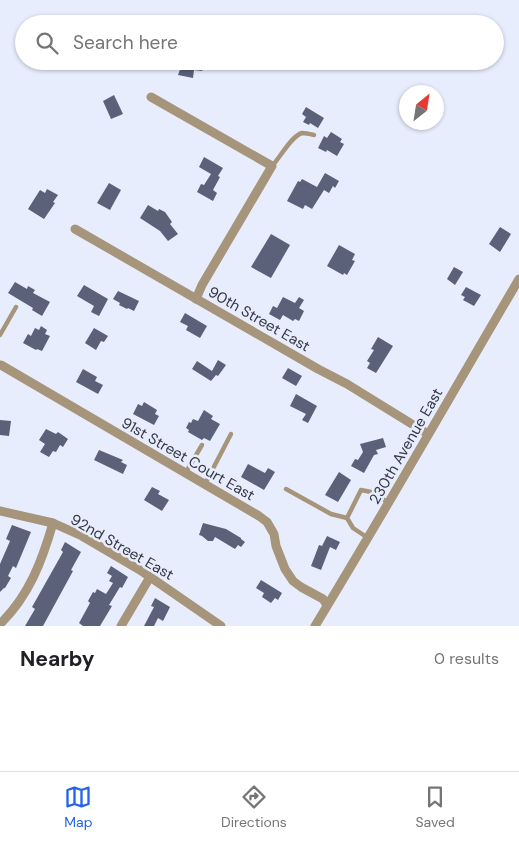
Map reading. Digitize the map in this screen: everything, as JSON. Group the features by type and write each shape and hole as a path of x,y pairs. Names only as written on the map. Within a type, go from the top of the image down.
{"street":[{"path":"151,97 272,166 196,298"},
{"name":"90th Street East","path":"75,229 346,384 428,434"},
{"name":"230th Avenue East","path":"315,626 519,279"},
{"name":"91st Street Court East","path":"1,362 185,474 259,516 267,522 274,534 276,546 285,568 293,581 323,599 327,606"},
{"name":"92nd Street East","path":"0,511 53,523 82,536 150,577 221,626"},
{"path":"0,624 19,603 32,579 44,554 53,523"},
{"path":"121,626 150,577"}],"lane":[{"path":"272,166 300,134 314,135"},
{"path":"0,335 16,307"},
{"path":"204,485 231,434"},
{"path":"185,474 202,445"},
{"path":"286,489 331,514 347,518 353,528 368,538"},
{"path":"347,518 361,490 371,492 389,503"}],"building":[{"path":"180,70 194,70 193,78 178,75"},
{"path":"114,95 123,114 111,119 103,101"},
{"path":"306,107 324,118 318,128 310,123 309,125 303,122 306,117 302,114"},
{"path":"331,132 342,139 340,142 344,144 337,156 327,150 326,152 318,148 324,136 327,138"},
{"path":"204,157 223,168 213,190 217,193 213,201 197,192 201,184 204,185 211,174 199,167"},
{"path":"325,173 339,181 329,193 324,190 312,209 305,205 303,209 287,201 298,181 300,182 302,179 317,187"},
{"path":"109,183 121,190 110,210 97,203"},
{"path":"47,189 58,195 44,219 28,209 40,190 45,193"},
{"path":"148,205 158,211 159,209 165,212 172,222 170,224 178,234 168,241 160,231 140,218"},
{"path":"500,227 511,234 500,252 489,244"},
{"path":"271,234 290,245 271,278 251,267"},
{"path":"339,245 355,254 352,260 355,261 347,275 344,273 343,275 327,266"},
{"path":"454,267 463,272 455,285 447,279"},
{"path":"15,282 27,289 28,286 35,290 33,293 50,302 42,316 32,310 33,308 8,293"},
{"path":"84,285 108,299 99,316 91,312 94,306 77,296"},
{"path":"466,287 481,295 474,306 463,300 465,297 461,295"},
{"path":"118,291 139,301 134,311 119,305 120,303 113,299"},
{"path":"283,297 295,303 299,297 304,300 299,308 304,311 299,321 295,319 293,321 283,315 280,320 269,314 273,306 277,308"},
{"path":"185,313 207,326 200,338 186,330 188,326 180,322"},
{"path":"41,326 47,330 45,334 50,336 42,351 23,343 28,334 31,336 35,328 39,330"},
{"path":"94,328 108,336 104,342 101,341 96,350 85,343"},
{"path":"378,337 393,346 376,373 367,368 370,363 367,361 374,350 371,349"},
{"path":"218,360 226,365 218,376 216,375 211,381 192,369 197,361 212,371"},
{"path":"288,368 302,376 296,386 282,378"},
{"path":"83,369 97,377 95,381 103,385 98,394 76,382"},
{"path":"296,394 317,406 308,423 302,420 306,414 290,406"},
{"path":"144,402 157,410 155,414 159,416 154,425 133,414 138,404 142,406"},
{"path":"204,410 213,416 211,419 220,424 210,441 204,438 202,440 188,432 189,430 186,428 193,419 198,421"},
{"path":"0,420 11,421 9,436 0,435"},
{"path":"46,429 56,434 58,432 68,439 63,447 60,445 56,452 53,451 49,457 40,452 45,444 39,440"},
{"path":"383,438 386,447 376,450 378,454 374,455 364,473 351,466 355,459 358,460 363,452 360,444"},
{"path":"99,450 123,460 121,462 127,465 123,474 94,460"},
{"path":"248,464 265,473 268,468 275,472 264,490 241,477"},
{"path":"339,472 351,480 338,502 325,495"},
{"path":"152,487 160,491 158,494 169,500 162,511 144,500"},
{"path":"203,523 226,529 245,542 241,547 238,545 235,549 215,537 213,541 208,541 199,535"},
{"path":"12,525 31,532 16,568 13,566 8,576 11,578 0,592 0,564 10,541 6,539"},
{"path":"327,536 340,542 336,550 330,547 321,570 311,566 319,545 322,546"},
{"path":"65,542 81,552 71,570 73,571 43,626 25,626 35,609 32,607 63,552 61,550"},
{"path":"111,566 128,577 109,605 112,606 100,626 83,626 79,623 90,603 88,601 93,592 95,593 97,589 106,594 113,583 109,581 112,576 107,573"},
{"path":"261,580 282,593 278,600 275,598 271,603 262,597 264,593 256,588"},
{"path":"155,598 170,607 163,621 158,618 154,626 144,626 154,607 151,606"}]}
